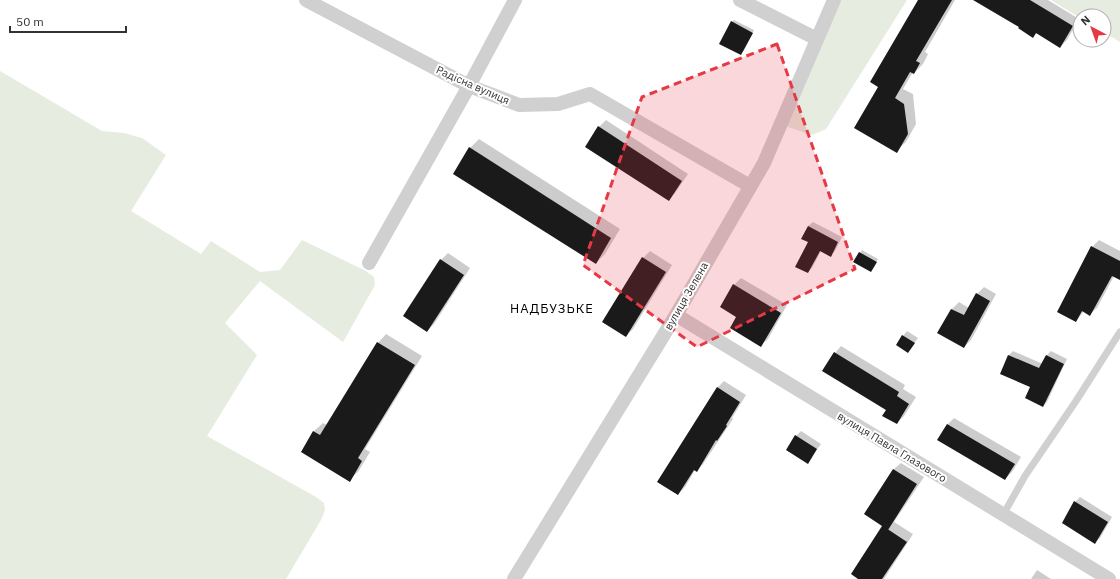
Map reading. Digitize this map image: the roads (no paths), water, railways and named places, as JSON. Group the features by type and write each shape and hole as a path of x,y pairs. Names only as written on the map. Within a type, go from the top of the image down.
{"street":[{"name":"Радісна вулиця","path":"306,0 469,86 519,105 558,104 590,94 750,186"},
{"path":"369,263 469,86 515,0"},
{"path":"740,0 817,39"},
{"name":"вулиця Зелена","path":"514,579 676,315 764,164 834,0"},
{"name":"вулиця Павла Глазового","path":"676,315 1109,579"}],"lane":[{"path":"1003,515 1024,476 1076,401 1120,332"}],"district":[{"name":"НАДБУЗЬКЕ","path":"552,308"}]}
